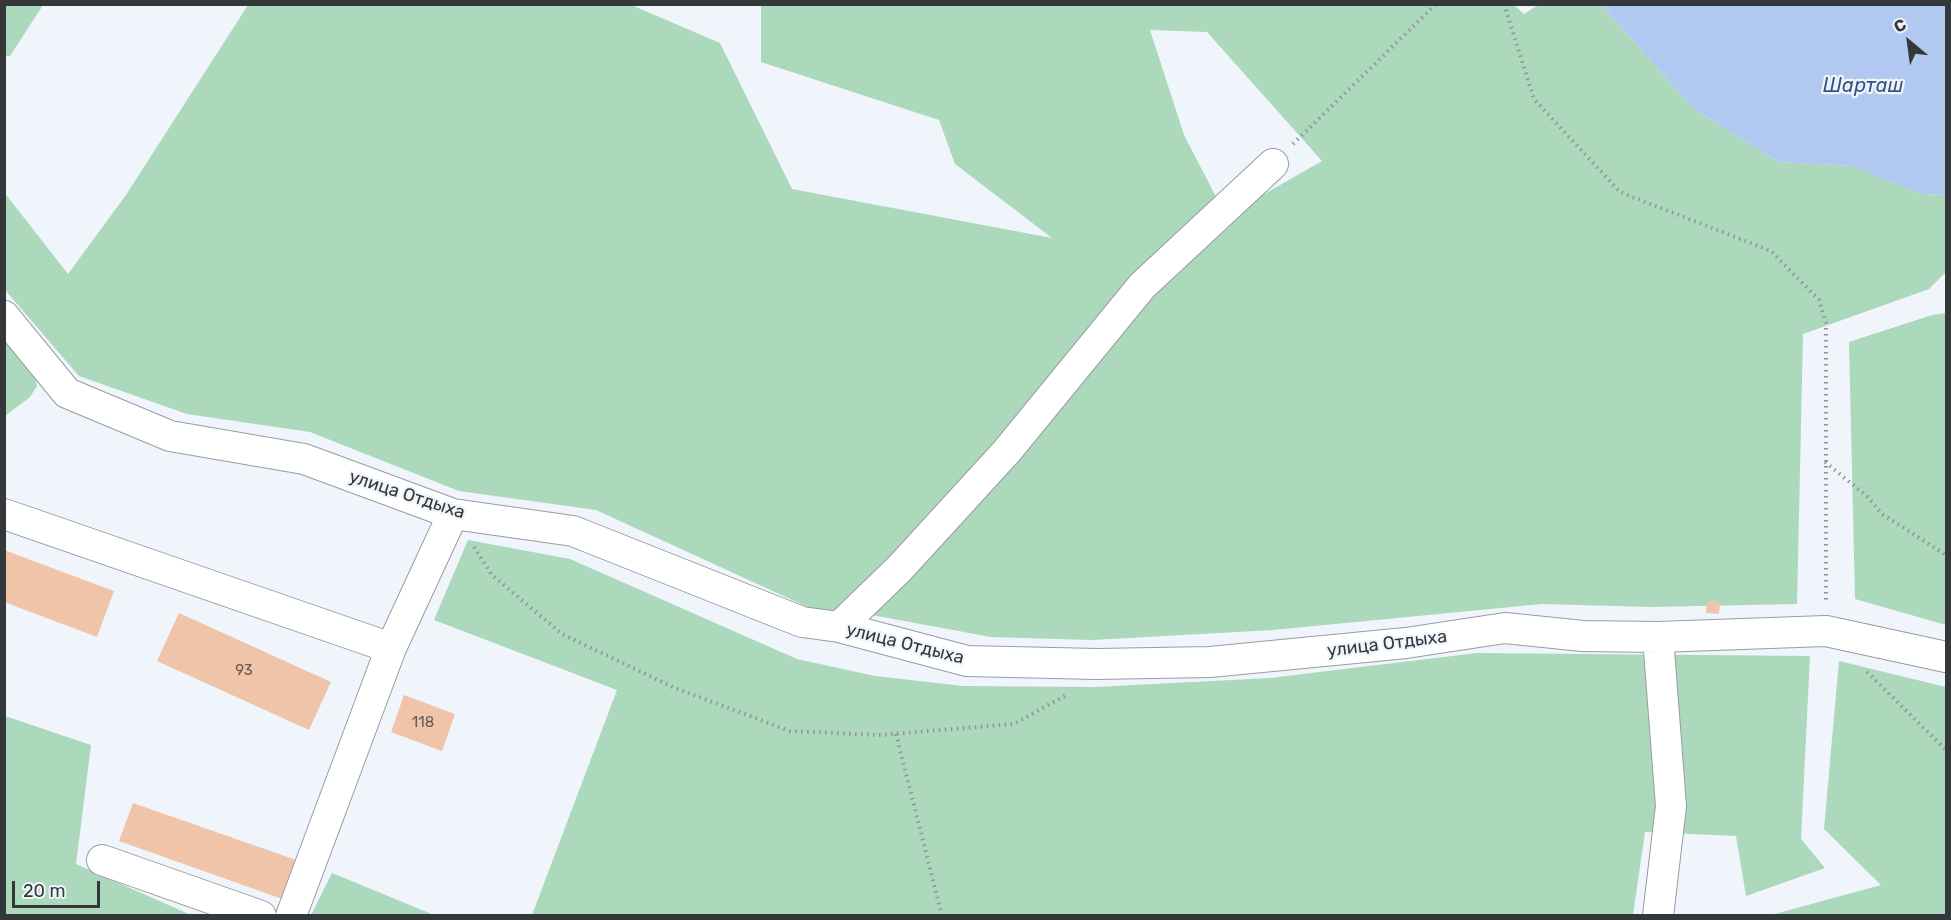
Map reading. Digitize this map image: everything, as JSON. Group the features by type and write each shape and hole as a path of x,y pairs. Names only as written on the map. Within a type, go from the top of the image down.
{"street":[{"path":"839,627 900,568 1007,451 1142,286 1273,164"},
{"name":"улица Отдыха","path":"4,316 68,393 170,436 304,459 453,514 573,531 802,622 839,627 967,661 1097,664 1210,662 1406,643 1505,628 1583,636 1658,637 1826,631 1947,657"},
{"path":"4,514 391,648"},
{"path":"291,915 391,648 453,514"},
{"path":"1658,637 1671,806 1658,915"},
{"path":"102,860 261,915"}],"path":[{"path":"1273,164 1437,4"},
{"path":"1504,4 1534,99 1620,192 1771,251 1819,300 1826,323 1826,631"},
{"path":"1825,462 1868,497 1882,513 1947,555"},
{"path":"453,514 492,574 562,633 675,688 790,731 896,734 1014,724 1074,691"},
{"path":"1866,670 1947,750"},
{"path":"896,734 942,915"}],"green space":[{"path":"629,4 720,43 792,189 1052,238 955,164 939,120 761,62 761,5 1513,4 1524,14 1538,5 1600,4 1694,109 1779,162 1853,166 1921,194 1946,195 1946,272 1929,289 1803,334 1797,604 1651,607 1542,604 1273,630 1092,640 991,637 861,613 812,609 596,510 459,491 310,432 187,414 79,376 5,290 4,192 68,274 126,195 248,5","holes":["1150,30 1207,32 1322,161 1226,216 1184,135"]},
{"path":"4,5 43,5 10,56 5,56"},
{"path":"1946,313 1946,625 1855,599 1849,342 1932,315"},
{"path":"4,330 33,370 37,386 30,397 5,416"},
{"path":"468,540 570,559 797,659 875,676 963,686 1095,687 1270,678 1477,653 1810,656 1801,839 1825,868 1746,896 1736,836 1645,832 1633,915 532,915 617,690 434,620"},
{"path":"1839,661 1946,687 1946,915 1771,915 1881,885 1824,829"},
{"path":"5,716 91,745 76,864 191,915 5,916"},
{"path":"332,873 434,915 311,915"}],"water":[{"name":"Шарташ","path":"1601,5 1946,5 1946,195 1921,194 1852,166 1779,162 1694,109"}],"building":[{"path":"4,550 114,591 97,637 4,602"},
{"path":"1707,601 1720,602 1719,614 1706,613"},
{"path":"179,613 331,682 309,730 157,661"},
{"path":"404,695 455,714 442,751 391,732"},
{"path":"133,803 299,861 285,900 119,841"}]}
